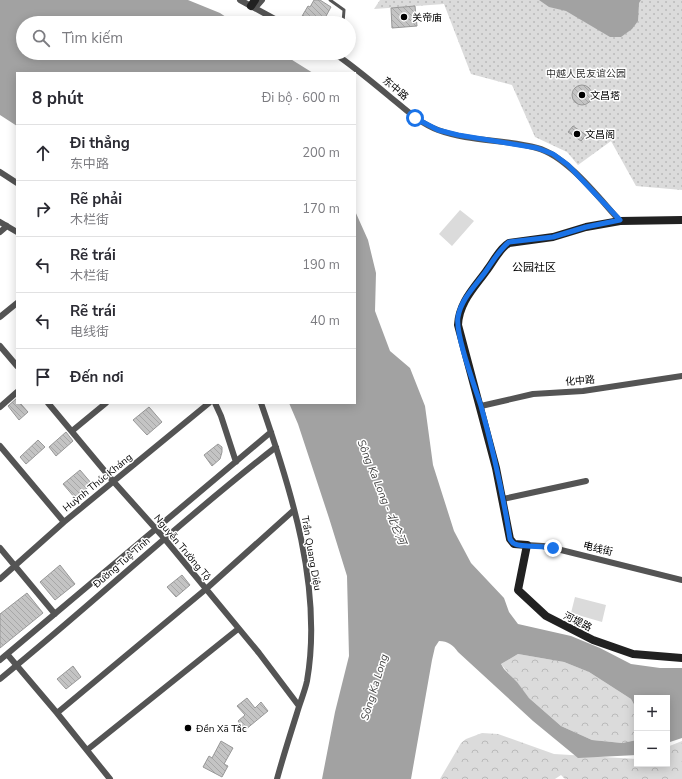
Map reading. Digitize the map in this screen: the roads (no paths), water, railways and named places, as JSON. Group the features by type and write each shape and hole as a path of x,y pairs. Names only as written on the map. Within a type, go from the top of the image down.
{"street":[{"path":"240,0 254,5 271,16"},
{"path":"254,5 262,0"},
{"name":"东中路","path":"343,60 415,118 438,130 458,135 537,148 553,154 568,165 620,220"},
{"path":"0,172 16,182"},
{"path":"586,481 503,499 481,406 458,325 458,317 462,305 473,286 504,246 509,242 553,237 586,227 620,220 682,220"},
{"path":"0,222 16,231"},
{"path":"0,232 7,226"},
{"path":"0,317 16,304"},
{"path":"0,346 16,365"},
{"name":"化中路","path":"481,406 534,394 584,391 682,376"},
{"path":"0,407 16,393"},
{"name":"Nguyễn Trường Tộ","path":"49,404 113,481 164,538 238,628 299,706"},
{"path":"72,431 105,404"},
{"name":"Huỳnh Thúc Kháng","path":"0,579 64,522 208,404"},
{"path":"215,404 221,416 236,462"},
{"name":"Trần Quang Diệu","path":"261,404 272,432 294,510 310,589 311,650 307,682 277,779"},
{"name":"Đường Tuệ Tĩnh","path":"0,660 272,432"},
{"path":"0,446 64,522"},
{"name":"Đường Tuệ Tĩnh","path":"0,678 164,538 248,468 276,447"},
{"name":"电线街","path":"503,499 510,539 514,544 553,548 682,580"},
{"path":"57,713 206,589 294,510"},
{"name":"河堤路","path":"527,545 518,590 546,616 593,640 633,654 682,658"},
{"path":"0,548 55,614"},
{"path":"87,750 238,628"},
{"path":"7,654 110,779"}],"lane":[{"path":"330,0 344,10 344,16"}],"water":[{"path":"0,0 188,0 224,16 16,16 16,60 292,60 311,72 16,72 16,125 0,115"},
{"path":"539,0 641,0 639,3 638,21 632,29 621,37 610,37 566,11 549,7"},
{"path":"356,213 368,240 376,273 375,311 390,351 410,368 425,406 433,465 454,531 471,563 504,598 509,612 518,624 571,636 600,648 631,664 660,668 682,668 682,738 670,742 670,695 634,695 634,704 631,699 589,672 564,662 518,654 501,664 529,698 561,726 592,740 622,743 634,741 634,755 578,758 533,721 452,645 439,641 435,647 432,660 411,779 322,779 335,712 349,656 347,576 298,424 289,404 356,404"}],"place":[{"name":"关帝庙","path":"404,17"},
{"name":"文昌塔","path":"582,95"},
{"name":"文昌阁","path":"577,134"},
{"name":"Đền Xã Tắc","path":"188,728"}],"district":[{"name":"公园社区","path":"534,267"}],"park label":[{"name":"中越人民友谊公园","path":"586,73"}],"water label":[{"name":"Sông Ka Long - 北仑河","path":"382,492"},
{"name":"Sông Ka Long","path":"374,687"}]}
